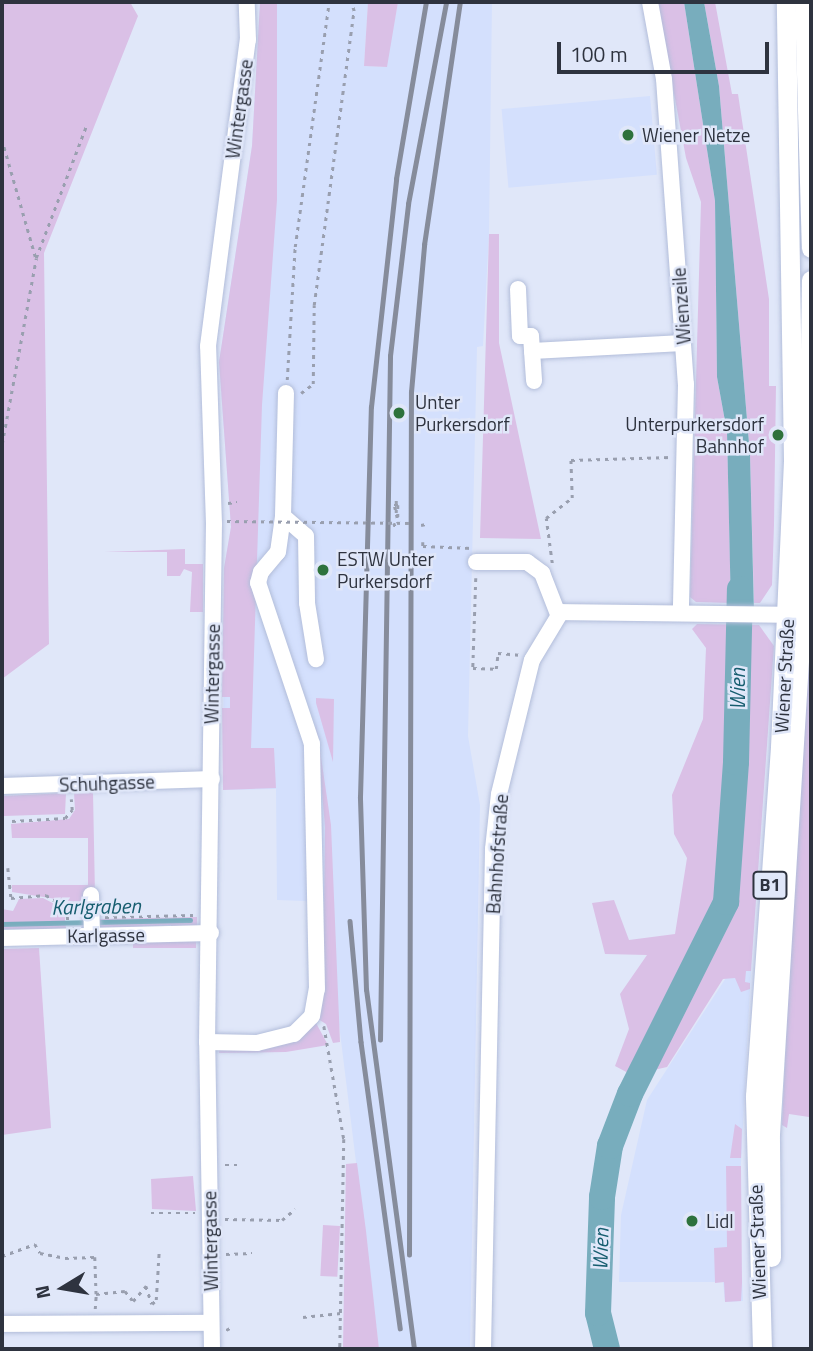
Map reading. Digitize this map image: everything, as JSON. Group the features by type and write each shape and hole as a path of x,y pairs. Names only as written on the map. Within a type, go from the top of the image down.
{"main road":[{"name":"Wiener Straße","path":"786,2 805,426"},
{"path":"804,2 811,248"},
{"name":"Wiener Straße","path":"762,1349 755,1096 803,515 811,280"},
{"name":"Wiener Straße","path":"774,1349 770,1134 794,615"}],"street":[{"name":"Wintergasse","path":"212,1349 207,1042 211,933 215,524 208,346 248,40 247,2"},
{"name":"Wienzeile","path":"650,2 664,79 683,343 685,456 681,613"},
{"path":"518,289 520,336 531,336 534,381"},
{"path":"532,351 683,343"},
{"path":"207,1042 279,1040 294,1034 312,1016 318,965 312,744 258,583 261,572 278,552 283,516 286,393"},
{"path":"283,516 306,536 307,603 316,659"},
{"path":"476,562 527,562 542,573 558,614 794,615"},
{"name":"Bahnhofstraße","path":"483,1349 493,849 499,794 532,660 558,614"},
{"name":"Schuhgasse","path":"2,786 212,779"},
{"path":"91,895 95,924"},
{"name":"Karlgasse","path":"2,937 95,924 211,933"},
{"path":"2,1324 211,1322"}],"path":[{"path":"329,2 295,247 286,393 306,392 313,384 314,305 354,11 351,2"},
{"path":"2,444 36,258 87,124"},
{"path":"2,139 36,258"},
{"path":"2,419 7,421"},
{"path":"553,567 546,518 572,498 571,460 685,456"},
{"path":"396,523 396,529 396,519 396,509 396,499 399,505 399,518 397,518 394,518 394,505 398,505 398,514 396,523"},
{"path":"227,521 411,523"},
{"path":"421,524 426,524"},
{"path":"423,542 423,546 477,548 473,668 496,669 498,653 532,660"},
{"path":"12,821 65,818 72,810 70,793"},
{"path":"8,868 11,898 46,895 67,908 68,920"},
{"path":"95,924 192,915"},
{"path":"312,1016 328,1034 344,1139 340,1349"},
{"path":"218,1165 239,1165"},
{"path":"217,1219 282,1220 295,1209"},
{"path":"151,1213 198,1213"},
{"path":"2,1256 35,1244 47,1254 95,1257 94,1316"},
{"path":"96,1294 125,1291 133,1301 146,1286 152,1304 156,1300 159,1251"},
{"path":"229,1254 252,1253"},
{"path":"303,1317 341,1313"}],"shaded area":[{"path":"2,2 130,2 138,16 44,253 49,644 2,679"},
{"path":"260,2 368,2 364,66 386,67 398,2 492,2 489,234 483,346 477,347 468,736 480,805 470,1349 379,1349 337,1008 332,902 277,900 276,789 223,790 224,568 231,527 219,362 252,146"},
{"path":"260,2 277,2 277,200 262,405 251,748 274,748 276,788 223,790 222,708 230,708 230,697 222,697 224,568 231,527 219,362 252,146"},
{"path":"368,2 398,2 387,67 364,66"},
{"path":"657,2 684,2 715,201 717,377 727,432 731,603 696,602 690,597 701,202 686,158"},
{"path":"684,2 704,2 719,86 750,455 754,612 731,611 727,432 717,377 715,201"},
{"path":"704,2 715,2 732,94 738,94 769,299 769,386 776,386 774,525 772,585 760,603 754,603 750,455 719,86"},
{"path":"650,96 657,175 508,188 502,109"},
{"path":"489,234 499,234 499,343 541,539 480,538"},
{"path":"185,549 185,564 203,564 203,612 190,612 192,572 184,569 180,576 167,576 167,552 104,552"},
{"path":"811,621 811,1122 809,1117 789,1114 787,1128 782,1125 794,864"},
{"path":"697,624 759,625 774,646 751,971 746,971 745,982 750,983 750,989 741,992 735,978 723,979 667,1067 632,1075 615,1066 629,1029 620,994 647,955 605,954 592,903 614,900 629,940 675,934 687,858 674,834 672,795 703,719 706,648 692,629"},
{"path":"316,698 334,699 333,762 316,703"},
{"path":"316,723 331,825 340,1042 333,1043 326,1024 318,1019 323,997 325,827"},
{"path":"93,792 95,895 88,904 12,892 12,885 88,885 88,838 12,838 11,824 69,819 75,810 74,793"},
{"path":"66,793 65,814 4,816 2,841 2,796"},
{"path":"43,898 64,909 66,929 2,929 2,909 13,911 19,899"},
{"path":"197,917 197,928 172,929 171,925 96,930 94,919"},
{"path":"133,940 196,940 196,948 133,948"},
{"path":"39,948 51,1128 2,1135 2,949"},
{"path":"731,970 751,971 739,1201 743,1301 725,1302 723,1282 619,1282 621,1215 647,1100"},
{"path":"316,1023 328,1045 286,1052 219,1053 219,1050 286,1044"},
{"path":"735,1124 742,1129 741,1158 730,1158"},
{"path":"357,1163 379,1349 343,1349 346,1164"},
{"path":"726,1166 741,1166 742,1283 741,1301 725,1302 724,1282 715,1283 714,1248 727,1247"},
{"path":"193,1176 196,1211 152,1209 151,1179"},
{"path":"323,1225 340,1226 337,1277 320,1276"}],"waterway":[{"name":"Wien","path":"607,1349 598,1313 602,1197 610,1146 630,1094 726,902 736,762 740,589"},
{"name":"Karlgraben","path":"2,924 190,920"}],"railway":[{"path":"414,1349 366,990 360,797 371,407 396,179 426,2"},
{"path":"380,1040 390,356 408,204 446,2"},
{"path":"409,1255 411,392 424,245 460,2"},
{"path":"350,921 361,1042 400,1328"}],"place":[{"name":"Wiener Netze","path":"628,135"},
{"name":"Unter Purkersdorf","path":"399,413"},
{"name":"Unterpurkersdorf Bahnhof","path":"778,435"},
{"name":"ESTW Unter Purkersdorf","path":"323,570"},
{"name":"Lidl","path":"692,1221"}]}
